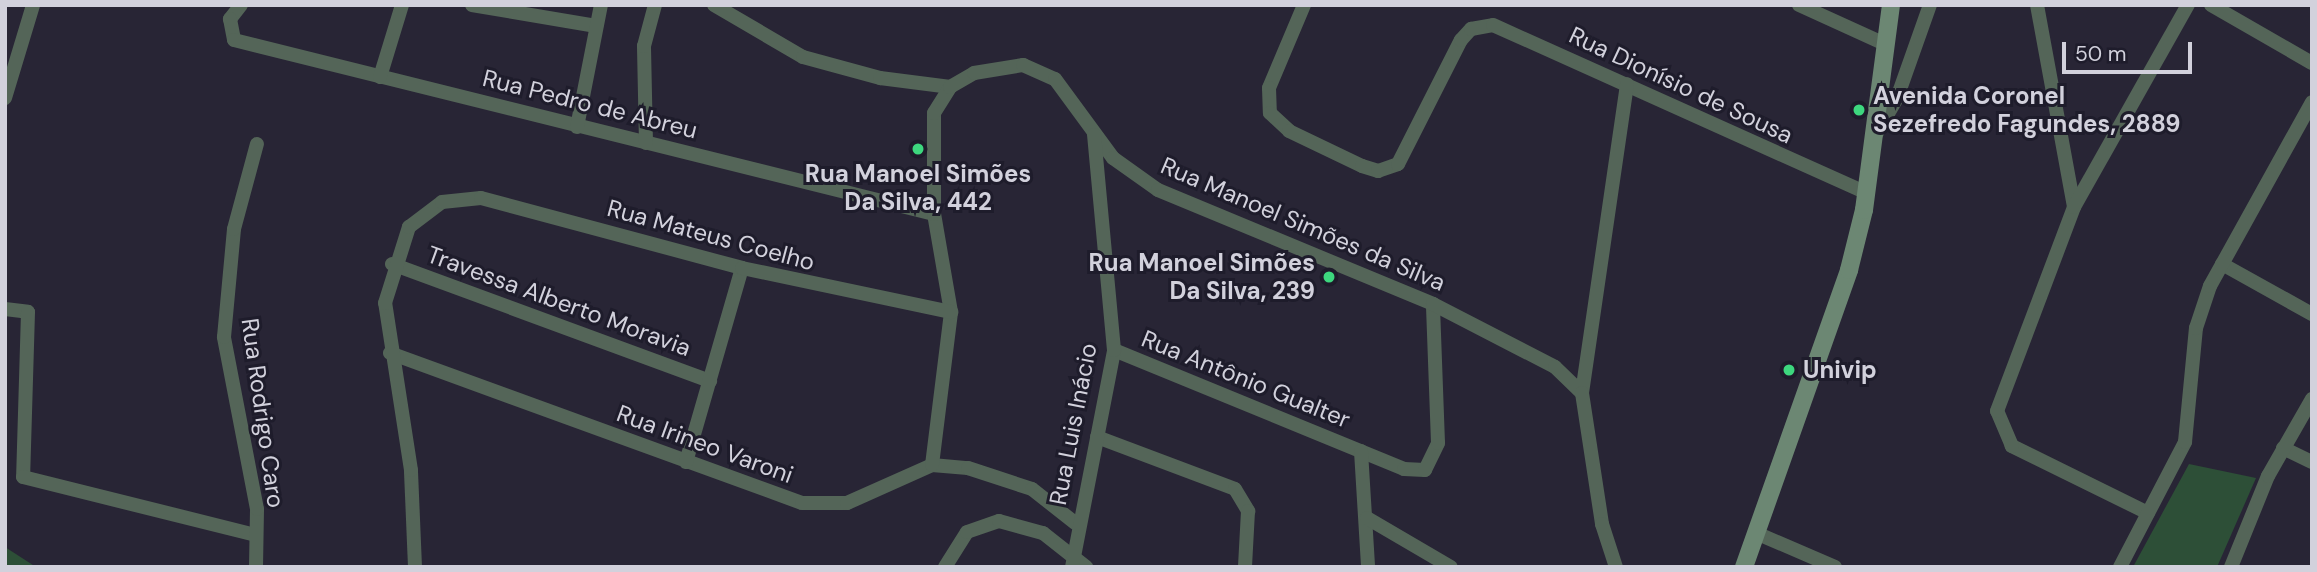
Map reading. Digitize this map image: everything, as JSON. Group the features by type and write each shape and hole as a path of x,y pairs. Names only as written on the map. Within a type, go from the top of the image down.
{"main road":[{"path":"1744,567 1849,271 1866,194 1891,5"}],"street":[{"path":"5,98 33,5"},
{"name":"Rua Pedro de Abreu","path":"241,5 230,19 234,40 934,214"},
{"path":"380,77 402,5"},
{"path":"472,5 596,26"},
{"path":"577,127 601,5"},
{"path":"646,143 644,46 654,5"},
{"path":"715,5 773,45 803,57 891,80 950,87 930,133 934,214 951,312 932,465 1011,481 1052,500 1076,523"},
{"name":"Rua Dionísio de Sousa","path":"1304,5 1269,88 1270,113 1289,131 1378,171 1398,164 1408,150 1461,40 1483,25 1499,26 1866,194"},
{"path":"1799,5 1885,44"},
{"path":"1873,140 1897,98 1930,5"},
{"path":"2037,5 2074,207"},
{"path":"2148,513 2037,461 2001,429 1997,411 2011,362 2074,207 2188,5"},
{"path":"2211,5 2312,63"},
{"name":"Rua Manoel Simões da Silva","path":"950,87 992,68 1029,66 1068,92 1094,135 1113,158 1158,190 1433,304 1531,349 1582,393"},
{"path":"1616,567 1602,524 1582,393 1626,84"},
{"path":"2120,566 2185,442 2196,328 2222,264 2312,102"},
{"name":"Rua Luis Inácio","path":"1071,561 1076,523 1114,350 1094,135"},
{"name":"Rua Rodrigo Caro","path":"256,567 253,481 224,337 234,229 257,144"},
{"name":"Rua Mateus Coelho","path":"392,264 409,227 426,210 461,197 741,268 951,312"},
{"path":"392,264 385,315 411,470 415,567"},
{"name":"Travessa Alberto Moravia","path":"392,264 710,380"},
{"path":"2222,264 2312,314"},
{"path":"686,462 741,268"},
{"name":"Rua Antônio Gualter","path":"1114,350 1404,469 1432,465 1438,443 1433,304"},
{"path":"5,309 28,312 23,477 256,534"},
{"name":"Rua Irineo Varoni","path":"390,353 768,495 827,506 876,493 932,465"},
{"path":"2231,567 2283,448 2312,399"},
{"path":"1097,437 1234,489 1248,511 1245,567"},
{"path":"2283,448 2312,462"},
{"path":"1361,451 1368,567"},
{"path":"1367,518 1451,567"},
{"path":"945,567 967,532 999,521 1043,533 1071,561 1086,567"},
{"path":"1756,533 1835,567"}],"green space":[{"path":"2189,464 2256,478 2217,567 2133,567"},
{"path":"5,547 36,567 5,567"}],"place":[{"name":"Avenida Coronel Sezefredo Fagundes, 2889","path":"1859,110"},
{"name":"Rua Manoel Simões Da Silva, 442","path":"918,149"},
{"name":"Rua Manoel Simões Da Silva, 239","path":"1329,277"},
{"name":"Univip","path":"1789,370"}]}
